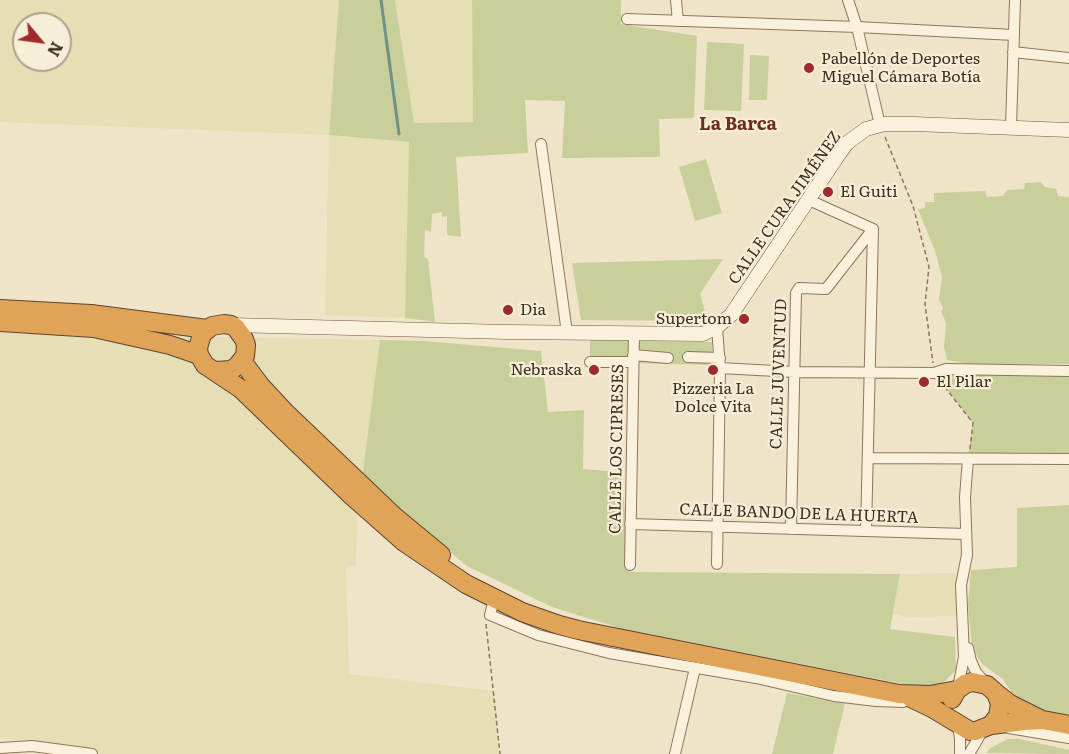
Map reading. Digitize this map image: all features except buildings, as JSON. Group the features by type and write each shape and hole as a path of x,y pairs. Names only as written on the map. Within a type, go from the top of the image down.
{"highway":[{"path":"0,309 91,314 207,329 218,324 231,325 241,333 244,353 260,385 286,413 395,517 430,546 497,590 541,611 597,633"},
{"path":"0,322 94,328 162,343 199,355"},
{"path":"207,329 199,341 199,355 206,365 241,389 352,496 404,542 446,572 494,599 542,620 597,633 899,694 922,702 970,730 1011,722 1043,720 1069,725"},
{"path":"216,371 231,370 244,353"},
{"path":"899,694 930,695 958,689 972,682 992,689 1010,704 1043,720"},
{"path":"956,722 951,701 958,689"},
{"path":"988,728 1000,710 992,689"}],"street":[{"path":"676,0 678,21"},
{"path":"848,0 857,27 880,124"},
{"path":"1011,127 1015,0"},
{"path":"627,19 1014,35"},
{"path":"1013,52 1069,58"},
{"name":"CALLE CURA JIMÉNEZ","path":"717,327 731,315 740,303 847,144 866,129 880,124 914,124 1069,130"},
{"path":"541,144 567,333"},
{"path":"809,200 873,229 866,531"},
{"name":"CALLE JUVENTUD","path":"791,529 796,293 800,288 826,289 873,229"},
{"path":"231,325 634,334 695,334 711,331 717,327 720,363 717,564"},
{"path":"244,353 257,333 283,325"},
{"name":"CALLE LOS CIPRESES","path":"630,565 634,334"},
{"path":"688,357 794,372 934,373 946,369 1069,371"},
{"path":"590,362 668,358"},
{"path":"868,459 1069,459"},
{"path":"958,689 964,657 962,585 967,555 965,497 968,459"},
{"name":"CALLE BANDO DE LA HUERTA","path":"630,524 966,534"},
{"path":"494,599 490,615 538,635 609,652 756,678 834,696 876,701 922,702"},
{"path":"964,633 976,672 992,689"},
{"path":"675,754 695,668"},
{"path":"956,722 960,739 960,754"},
{"path":"969,754 988,728 1030,731 1069,738"},
{"path":"0,748 32,746 92,754"}],"path":[{"path":"880,124 913,206 929,267 925,304 934,373 973,423 968,459"},
{"path":"485,616 500,754"}],"shaded area":[{"path":"0,0 339,0 329,135 0,122"},
{"path":"395,0 472,0 473,122 414,123"},
{"path":"329,135 409,142 405,318 325,315"},
{"path":"0,333 380,340 357,524 356,566 346,568 349,674 495,691 499,754 77,754 77,746 0,738"},
{"path":"956,573 958,616 909,617 893,614 900,574"}],"green space":[{"path":"339,0 395,0 414,123 473,122 472,0 621,0 621,24 697,36 694,118 659,119 660,157 562,158 565,101 525,100 528,153 456,157 461,237 447,235 447,216 442,217 442,212 432,214 431,232 425,230 424,257 428,259 435,322 405,318 409,142 329,135"},
{"path":"707,42 744,44 741,111 704,110"},
{"path":"750,55 769,56 767,100 749,100"},
{"path":"706,159 722,213 695,221 679,167"},
{"path":"1041,182 1045,187 1056,189 1058,196 1069,197 1069,364 967,364 947,360 944,347 946,323 939,300 942,277 935,251 918,209 925,208 925,202 934,202 934,193 985,191 987,197 1003,196 1007,190 1024,189 1025,183"},
{"path":"723,259 700,294 706,315 696,321 581,320 572,263"},
{"path":"380,340 424,341 541,351 548,412 584,410 583,469 621,472 631,572 900,574 890,629 955,637 956,670 939,687 919,687 623,629 552,607 467,566 362,479"},
{"path":"590,340 712,342 712,365 590,362"},
{"path":"1069,371 1069,458 968,459 973,423 934,373"},
{"path":"1069,505 1069,717 1029,708 1015,698 1003,679 982,664 972,648 968,604 971,570 1017,567 1017,508"},
{"path":"787,693 845,703 833,754 772,754"},
{"path":"1008,739 1020,739 1069,750 1069,754 986,753 990,748"}],"waterway":[{"path":"381,0 399,134"}],"place":[{"name":"Pabellón de Deportes Miguel Cámara Botía","path":"809,68"},
{"name":"El Guiti","path":"828,192"},
{"name":"Dia","path":"508,310"},
{"name":"Supertom","path":"744,319"},
{"name":"Nebraska","path":"594,370"},
{"name":"Pizzeria La Dolce Vita","path":"713,370"},
{"name":"El Pilar","path":"924,382"}],"district":[{"name":"La Barca","path":"738,125"}]}
